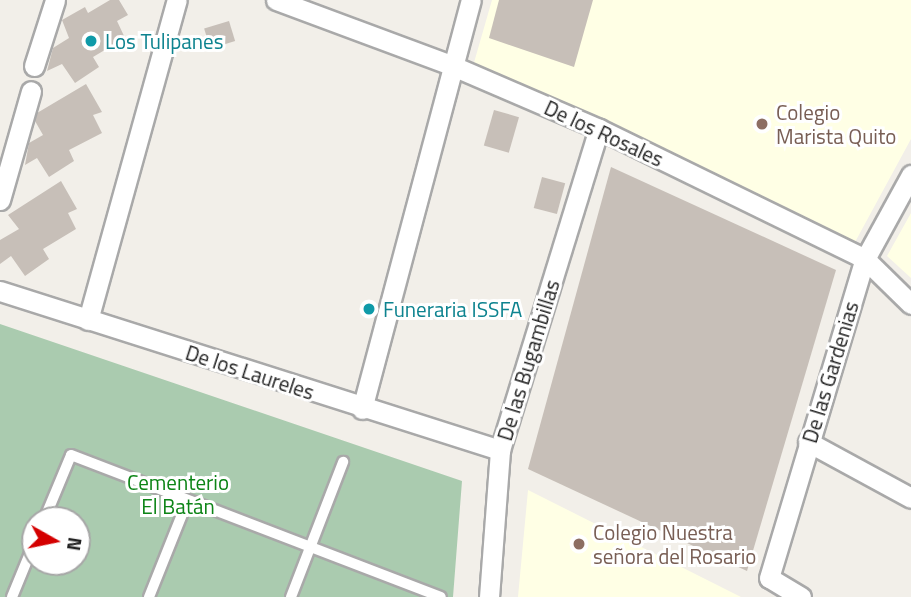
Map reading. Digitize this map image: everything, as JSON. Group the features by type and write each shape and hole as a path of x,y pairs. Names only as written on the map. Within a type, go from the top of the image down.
{"street":[{"path":"34,66 55,0"},
{"path":"88,320 177,0"},
{"name":"De los Rosales","path":"276,0 453,66 599,129 865,259 911,304"},
{"path":"362,409 471,0"},
{"path":"0,200 31,91"},
{"name":"De las Bugambillas","path":"489,597 500,450 599,129"},
{"name":"De las Gardenias","path":"801,597 769,578 865,259 911,175"},
{"name":"De los Laureles","path":"0,291 362,409 500,450"},
{"path":"808,442 911,498"}],"lane":[{"path":"50,506 71,455 187,502 441,597"},
{"path":"291,597 343,462"},
{"path":"149,597 187,502"},
{"path":"12,597 21,575"}],"shaded area":[{"name":"Colegio Marista Quito","path":"492,0 911,0 911,139 854,244 582,109 473,66"},
{"path":"911,213 911,278 887,256"},
{"name":"Colegio Nuestra señora del Rosario","path":"528,490 741,597 518,597"}],"green space":[{"name":"Cementerio El Batán","path":"0,324 462,481 453,597 0,597"}],"building":[{"name":"Los Tulipanes","path":"110,0 119,0 128,15 117,21 125,38 93,57 99,67 75,83 62,64 47,71 53,48 69,38 62,20 85,7 88,13"},
{"path":"499,0 593,0 574,67 489,38"},
{"path":"229,21 235,41 210,49 204,29"},
{"path":"86,84 102,112 93,115 102,133 69,150 74,161 49,177 37,158 25,165 29,143 43,135 35,121 37,113"},
{"path":"494,110 519,117 509,153 484,146"},
{"path":"611,167 836,270 747,571 528,469"},
{"path":"542,177 565,183 557,214 534,208"},
{"path":"61,181 77,209 68,213 76,229 43,249 49,259 25,276 11,256 0,264 0,240 19,229 8,215"}],"place":[{"name":"Los Tulipanes","path":"91,41"},
{"name":"Colegio Marista Quito","path":"762,124"},
{"name":"Funeraria ISSFA","path":"369,309"},
{"name":"Colegio Nuestra señora del Rosario","path":"579,544"}]}
